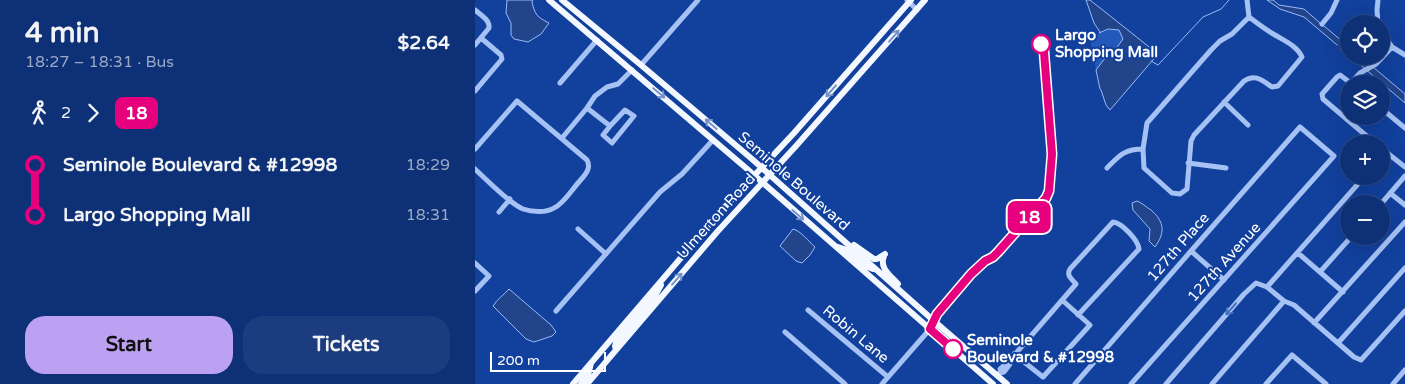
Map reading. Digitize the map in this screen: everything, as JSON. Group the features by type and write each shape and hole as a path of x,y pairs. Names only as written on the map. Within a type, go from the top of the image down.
{"main road":[{"name":"Seminole Boulevard","path":"549,0 993,384"},
{"path":"549,0 557,1 575,12"},
{"name":"Seminole Boulevard","path":"562,0 761,168 934,321 999,374 1007,384"},
{"name":"Ulmerton Road","path":"573,384 665,276 794,133 909,1"},
{"name":"Ulmerton Road","path":"587,384 923,1"},
{"path":"597,40 603,40 612,47 618,47"},
{"path":"632,70 641,65"},
{"path":"825,225 871,257 877,259 885,254 882,261 883,268 916,305"},
{"path":"834,246 844,249 865,266 877,270"},
{"path":"602,349 616,350 617,340 656,294 665,276"},
{"path":"581,384 589,375 592,362"}],"street":[{"path":"641,65 699,0"},
{"path":"1247,0 1249,17 1274,35 1290,43 1300,52 1302,57 1278,86 1273,88 1256,77 1249,77 1244,80 1194,135 1191,141 1187,189 1180,194 1173,193 1145,168 1143,149 1147,123 1211,50 1220,41 1232,34 1249,17"},
{"path":"1323,24 1337,0"},
{"path":"1377,15 1378,0"},
{"path":"909,1 917,10"},
{"path":"475,10 490,25 475,45"},
{"path":"475,92 502,59 501,55 481,38"},
{"path":"559,83 597,40"},
{"path":"1390,44 1405,56"},
{"path":"1358,75 1376,64 1392,47"},
{"path":"561,138 595,96 607,87 618,84 632,70"},
{"path":"1340,75 1322,94 1323,99 1340,113"},
{"path":"475,149 517,101 587,160 589,164 589,169 584,176 559,204 554,208 535,212 523,209 475,169"},
{"path":"1224,102 1248,125"},
{"path":"587,108 610,126"},
{"path":"625,110 634,116 613,143 603,136 610,126 625,110"},
{"path":"1390,116 1405,128"},
{"path":"1354,125 1365,135"},
{"name":"127th Avenue","path":"1131,384 1334,156 1301,127"},
{"name":"127th Place","path":"1077,383 1301,127"},
{"path":"556,310 659,192 682,174 713,140"},
{"path":"1107,168 1123,152 1143,149"},
{"path":"1390,155 1405,168"},
{"path":"1189,163 1226,168"},
{"path":"1405,176 1390,193 1405,205"},
{"path":"1267,287 1357,185"},
{"path":"499,212 510,199"},
{"path":"999,374 1004,372 1014,354 1076,284 1069,276 1070,269 1113,222 1116,222 1138,243 1139,249 1079,315"},
{"path":"1314,323 1404,226"},
{"path":"578,229 606,254"},
{"path":"1320,272 1344,245"},
{"path":"1191,251 1224,280"},
{"path":"1298,253 1343,292"},
{"path":"475,263 489,276 475,291"},
{"path":"1338,343 1405,268"},
{"path":"1166,384 1256,283 1267,287 1284,301 1294,305 1354,357 1361,360 1405,311"},
{"path":"1014,354 1043,377 1090,325 1062,300"},
{"path":"1212,384 1284,301"},
{"name":"Robin Lane","path":"809,310 888,378"},
{"path":"883,384 930,329 934,321"},
{"path":"785,332 845,384"},
{"path":"1266,384 1292,355 1326,384"},
{"path":"1393,384 1405,370"}],"shaded area":[{"path":"507,0 533,0 533,6 537,15 549,23 541,34 528,42 514,39 511,35 511,23 506,13"},
{"path":"1086,0 1090,0 1158,54 1110,110 1100,89 1096,70 1123,39 1119,30 1108,29 1099,33"},
{"path":"1267,0 1273,0 1279,5 1304,9 1340,39 1340,47 1304,17 1280,9"},
{"path":"1108,29 1119,30 1123,39 1096,70 1091,43 1099,33"},
{"path":"1361,65 1371,65 1382,75 1372,75"},
{"path":"1390,81 1405,94 1405,103 1390,90"},
{"path":"1137,201 1156,214 1161,223 1161,237 1155,247 1149,241 1150,229 1133,210 1132,203"},
{"path":"793,229 802,234 815,247 802,263 796,261 780,246"},
{"path":"509,289 551,325 556,332 552,336 534,342 526,339 493,306"}],"waterway":[{"path":"1151,61 1158,65 1203,17 1221,9 1229,0"}],"bus line":[{"name":"18","path":"953,349 930,329 937,314 971,274 998,252 1046,198 1049,191 1052,154 1044,47 1041,44"}],"place":[{"name":"Largo Shopping Mall","path":"1041,44"},
{"name":"Seminole Boulevard & #12998","path":"953,349"}]}
